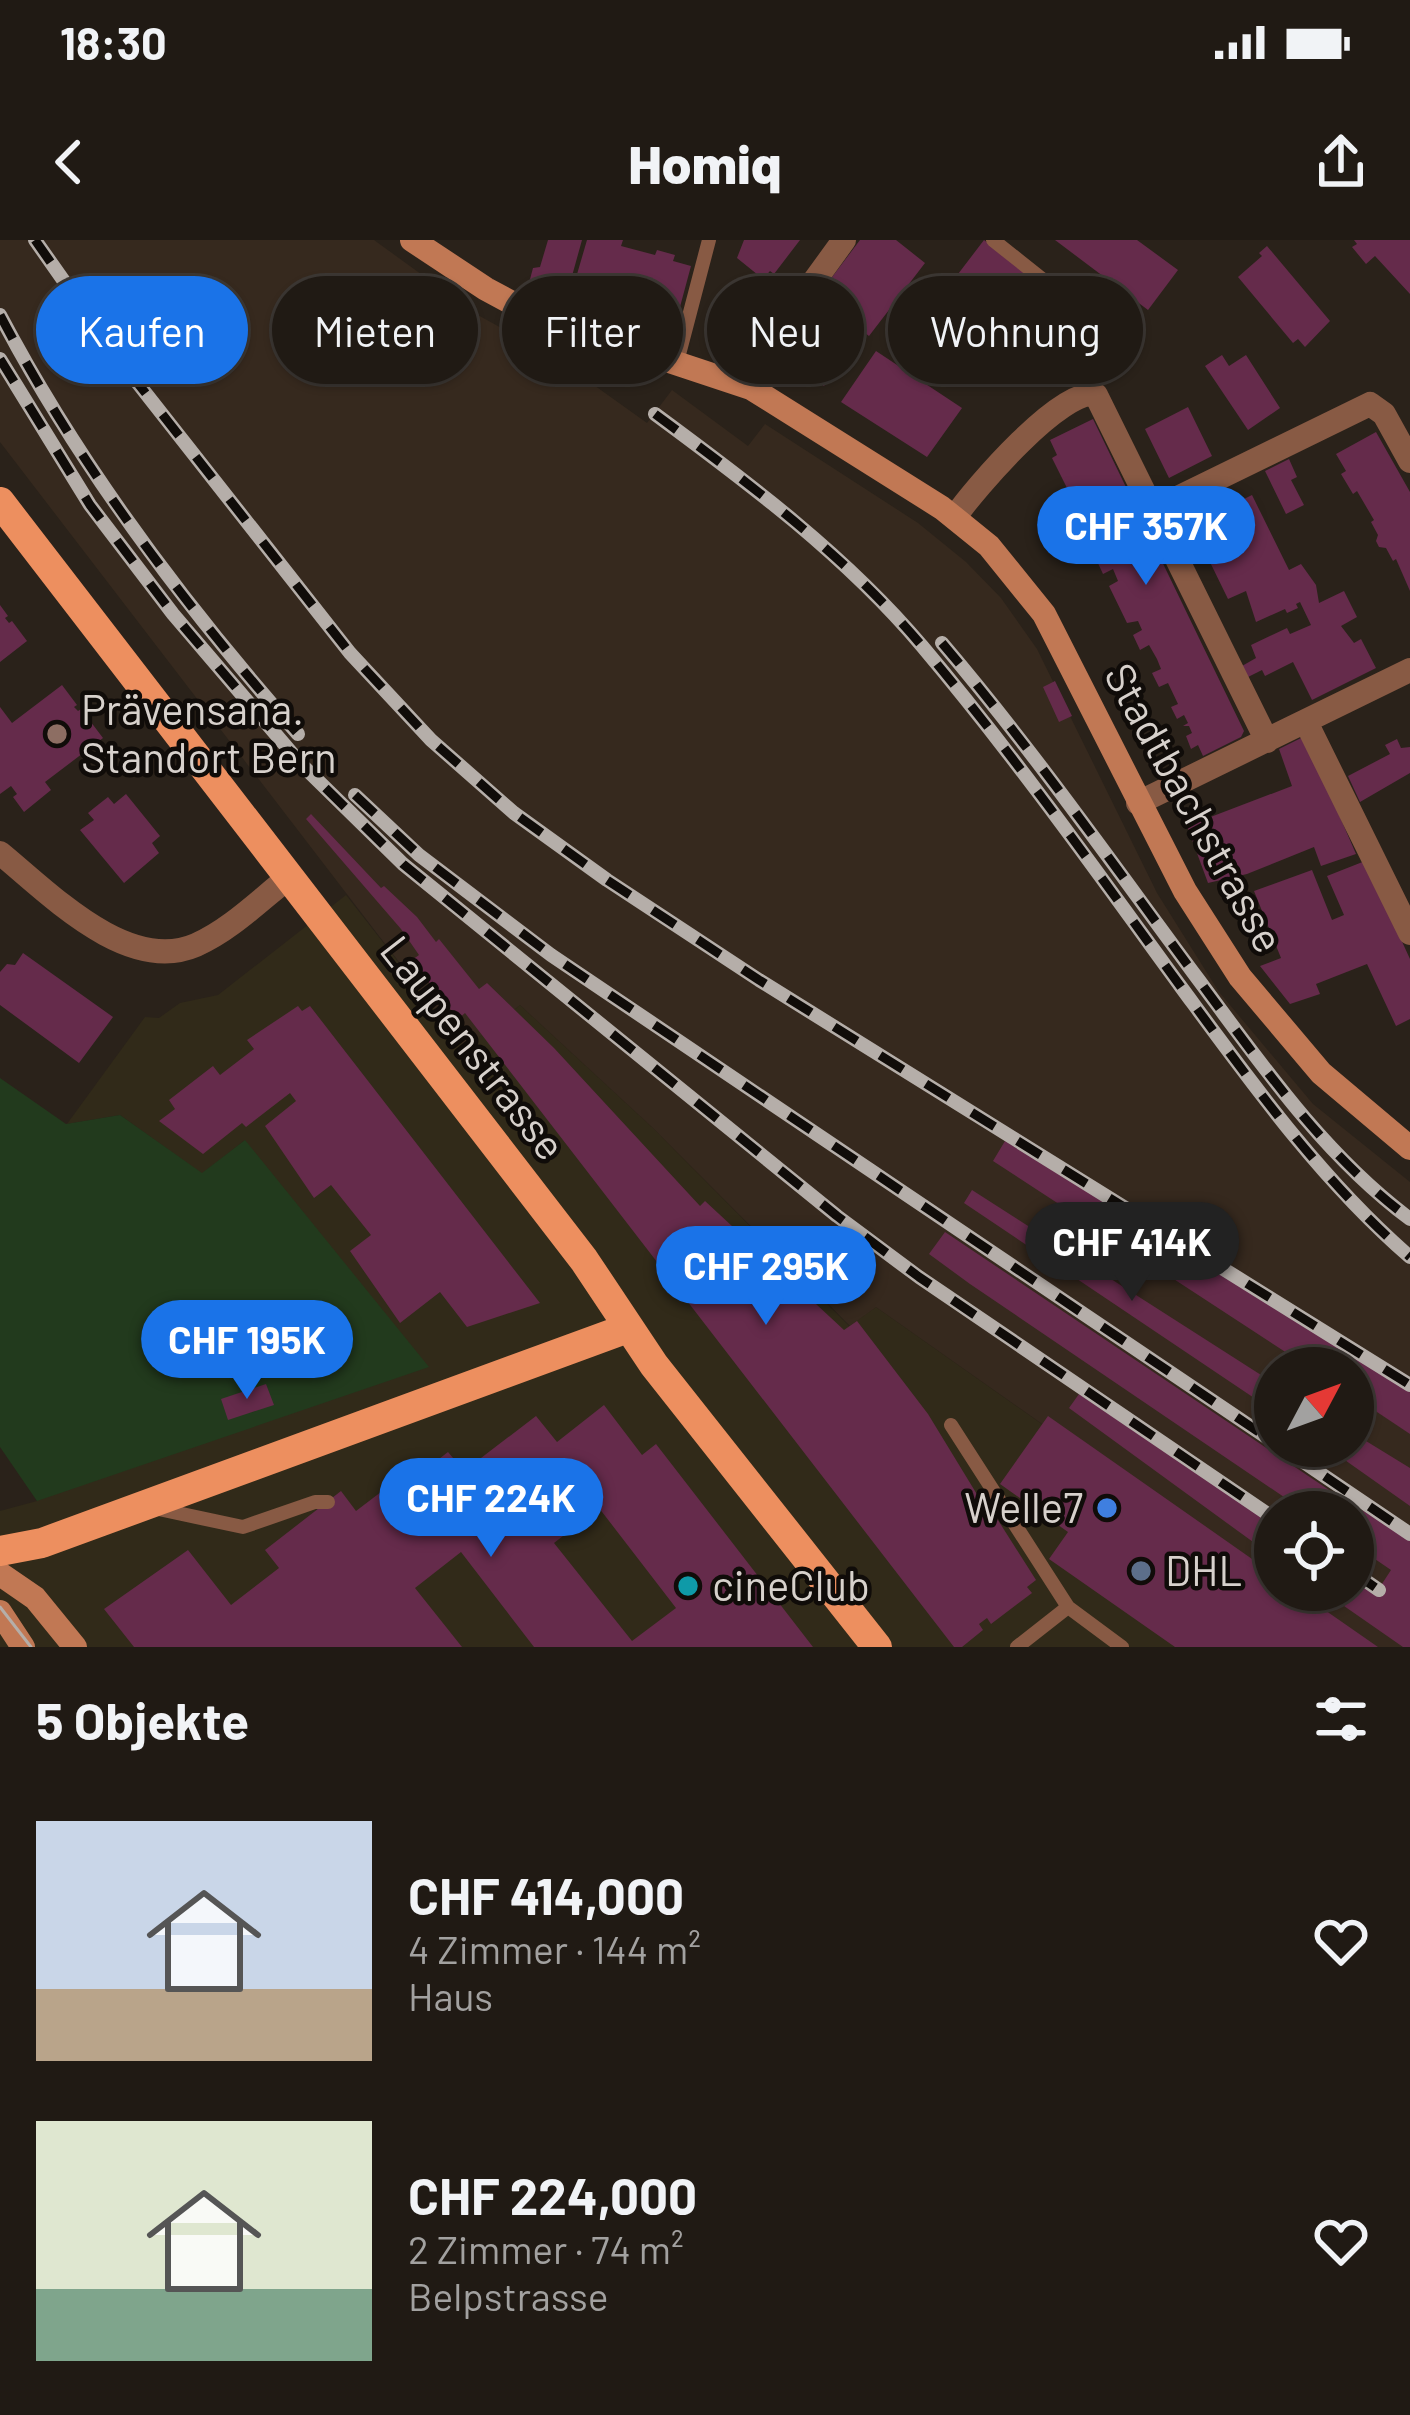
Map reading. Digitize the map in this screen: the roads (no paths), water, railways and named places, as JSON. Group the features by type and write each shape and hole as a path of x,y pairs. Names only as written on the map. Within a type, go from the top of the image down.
{"main road":[{"name":"Stadtbachstrasse","path":"412,240 502,297"},
{"name":"Stadtbachstrasse","path":"744,384 955,517 989,546 1044,614 1185,890 1255,995 1339,1091 1410,1148"},
{"name":"Laupenstrasse","path":"0,502 584,1260 628,1328 877,1647"},
{"path":"0,1551 42,1544 628,1328"},
{"path":"0,1574 35,1598 75,1647"},
{"path":"0,1612 23,1647"}],"street":[{"path":"818,276 844,240"},
{"path":"955,517 978,484 1034,431 1080,396 1090,393 1100,400 1267,741"},
{"path":"1155,509 1370,404 1384,414 1410,460"},
{"path":"1138,803 1410,670"},
{"path":"1306,722 1410,933"},
{"path":"0,853 98,930 162,952 201,943 287,878"}],"lane":[{"path":"683,336 709,240"},
{"path":"993,240 1096,322 1100,344 1084,370 1080,396"},
{"path":"951,1425 1068,1607 1122,1647"},
{"path":"143,1506 243,1527 315,1502 328,1502"},
{"path":"1017,1647 1068,1607"}],"tram line":[{"path":"0,1607 31,1647"}],"railway":[{"path":"35,240 118,358 350,653 431,740 514,813 759,980 1410,1385"},
{"path":"0,315 64,426 136,533 298,734"},
{"path":"0,359 90,505 173,614 302,765 403,864 837,1216 1254,1505"},
{"path":"655,414 796,522 893,613 1022,771 1288,1129 1410,1257"},
{"path":"942,643 1041,767 1295,1107 1349,1166 1410,1219"},
{"path":"355,795 419,855 551,955 1254,1429"},
{"path":"1311,1467 1410,1534"},
{"path":"1374,1587 1379,1590"}],"place":[{"name":"Prävensana. Standort Bern","path":"57,734"},
{"name":"Welle7","path":"1107,1508"},
{"name":"DHL","path":"1141,1571"},
{"name":"cineClub","path":"688,1586"}]}
